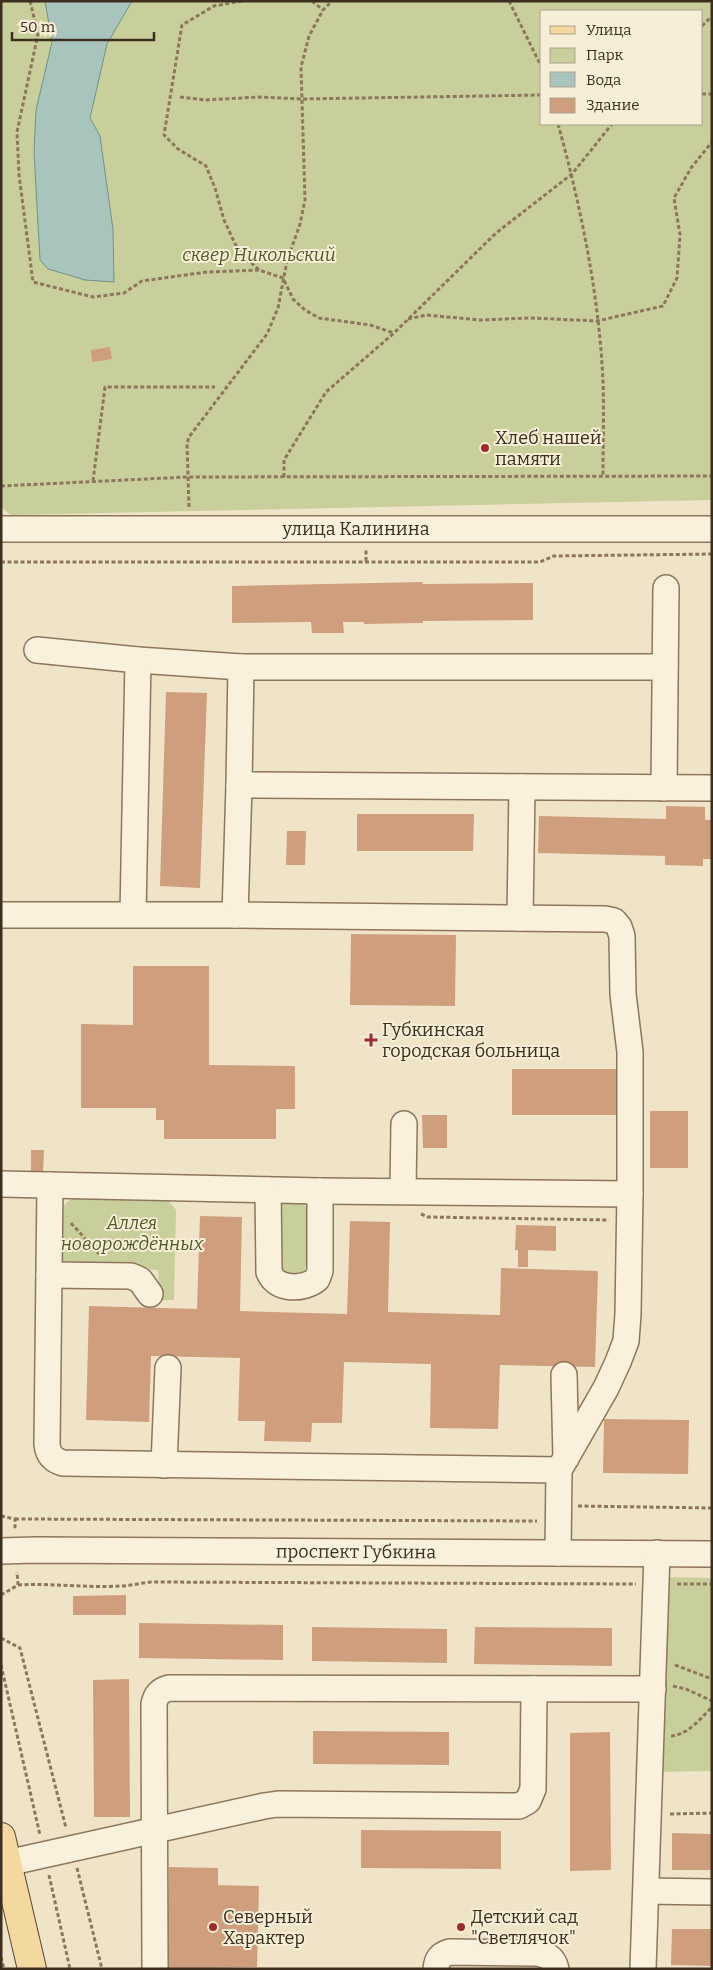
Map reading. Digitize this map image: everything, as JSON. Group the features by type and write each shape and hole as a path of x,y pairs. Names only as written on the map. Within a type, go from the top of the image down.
{"main road":[{"path":"4,1851 32,1969"}],"street":[{"name":"улица Калинина","path":"1,529 712,529"},
{"path":"664,788 666,588"},
{"path":"37,650 138,660 241,667 665,667"},
{"path":"133,914 138,660"},
{"path":"235,915 241,667"},
{"path":"239,784 712,788"},
{"path":"520,918 522,787"},
{"path":"1,914 605,918 614,921 619,927 622,936 623,994 630,1052 630,1194 626,1341 606,1388 562,1464"},
{"path":"403,1190 404,1124"},
{"path":"1,1184 320,1191 403,1190 630,1194"},
{"path":"50,1185 47,1444 48,1453 56,1461 63,1463 164,1465 562,1464"},
{"path":"268,1190 269,1272 272,1279 282,1286 306,1286 317,1279 320,1271 320,1191"},
{"path":"49,1275 131,1276 140,1280 150,1294"},
{"path":"164,1465 168,1368"},
{"path":"558,1553 558,1506 562,1464 564,1375"},
{"name":"проспект Губкина","path":"1,1551 712,1554"},
{"path":"643,1969 657,1554"},
{"path":"154,1969 154,1704 156,1696 162,1690 169,1688 534,1689 654,1678"},
{"path":"4,1851 44,1855 278,1804 519,1806 528,1801 533,1789 534,1689"},
{"path":"646,1891 712,1892"},
{"path":"436,1969 438,1959 442,1954 449,1952 537,1953 548,1956 554,1962 556,1969"}],"path":[{"path":"30,1 38,34 17,132 18,174 33,282 93,297 124,293 142,281 207,272 259,270 284,278 293,299 305,310 319,318 370,325 394,332"},
{"path":"242,1 214,6 182,25 164,135 178,149 206,166 215,188 224,220 238,250 259,270"},
{"path":"312,1 323,10"},
{"path":"189,510 187,444 189,437 266,334 278,308 287,261 300,224 305,200 301,67 309,36 323,10 332,1"},
{"path":"509,1 540,64"},
{"path":"703,25 712,16"},
{"path":"180,97 206,100 259,97 302,99 540,96"},
{"path":"558,125 572,174 592,281 602,381 603,476"},
{"path":"284,476 284,460 326,392 408,319 496,233 572,174 611,125"},
{"path":"408,319 426,315 480,320 531,318 596,321 663,306 676,278 680,235 674,198 690,168 712,142"},
{"path":"93,481 105,387 215,387"},
{"path":"1,486 188,476 712,476"},
{"path":"1,562 540,562 554,556 712,554"},
{"path":"66,1217 99,1254"},
{"path":"15,1519 536,1522 541,1517 542,1506 712,1508"},
{"path":"18,1584 121,1586 150,1582 712,1584"},
{"path":"1,1594 6,1592"},
{"path":"1,1638 20,1648 102,1969"},
{"path":"1,1665 70,1969"},
{"path":"654,1678 681,1666 712,1679"},
{"path":"654,1678 686,1689 712,1701"},
{"path":"652,1736 675,1736 691,1728 712,1707"},
{"path":"1,1957 4,1969"}],"green space":[{"name":"сквер Никольский","path":"1,1 712,1 712,500 11,515 1,507"},
{"name":"Аллея новорождённых","path":"74,1198 167,1199 176,1210 174,1300 160,1300 158,1270 68,1266 61,1260 61,1210 67,1202"},
{"path":"287,1199 303,1202 309,1212 308,1264 301,1274 288,1276 278,1269 277,1210"},
{"path":"664,1577 712,1578 712,1771 654,1772"}],"water":[{"path":"45,1 132,1 107,44 90,118 100,136 113,229 114,282 85,280 48,269 40,260 34,152 36,110 52,42"}],"building":[{"path":"110,347 112,359 92,362 91,350"},
{"path":"423,582 422,584 533,583 533,620 423,621 423,623 364,624 364,622 343,622 344,633 312,633 311,622 232,623 232,586"},
{"path":"166,692 207,693 200,888 160,886"},
{"path":"666,806 705,807 705,820 712,820 712,859 703,859 703,866 665,865 665,856 538,853 539,816 666,819"},
{"path":"357,814 474,814 473,851 357,851"},
{"path":"287,831 306,831 305,865 286,865"},
{"path":"351,934 456,935 455,1006 350,1005"},
{"path":"133,966 209,966 209,1065 295,1066 295,1109 276,1109 276,1139 164,1139 164,1120 156,1120 156,1108 81,1108 81,1024 133,1025"},
{"path":"512,1069 620,1069 620,1115 512,1115"},
{"path":"650,1111 688,1111 688,1168 650,1168"},
{"path":"422,1115 447,1115 447,1148 423,1148"},
{"path":"31,1150 44,1150 43,1174 31,1174"},
{"path":"200,1216 242,1217 240,1311 347,1314 350,1221 390,1222 388,1312 500,1315 501,1268 598,1271 595,1367 500,1365 498,1429 430,1428 431,1364 344,1362 342,1423 312,1423 311,1442 264,1441 265,1421 238,1421 240,1358 151,1356 149,1422 86,1420 89,1306 197,1309"},
{"path":"516,1225 556,1226 556,1251 528,1250 528,1267 518,1267 518,1250 515,1250"},
{"path":"604,1419 689,1420 688,1474 603,1473"},
{"path":"126,1595 126,1615 73,1615 73,1596"},
{"path":"139,1623 283,1625 283,1660 139,1658"},
{"path":"312,1627 447,1629 447,1663 312,1661"},
{"path":"475,1627 612,1628 612,1666 474,1664"},
{"path":"129,1679 130,1817 94,1817 93,1680"},
{"path":"313,1731 449,1732 449,1765 313,1764"},
{"path":"610,1732 611,1870 570,1871 570,1733"},
{"path":"361,1830 501,1831 501,1869 361,1868"},
{"path":"672,1833 712,1834 712,1870 672,1870"},
{"name":"Северный Характер","path":"169,1867 218,1868 218,1885 259,1886 257,1967 167,1969"},
{"path":"672,1929 712,1929 712,1966 671,1965"}],"place":[{"name":"Хлеб нашей памяти","path":"485,448"},
{"name":"Губкинская городская больница","path":"371,1040"},
{"name":"Северный Характер","path":"213,1927"},
{"name":"Детский сад \"Светлячок\"","path":"461,1927"}]}
